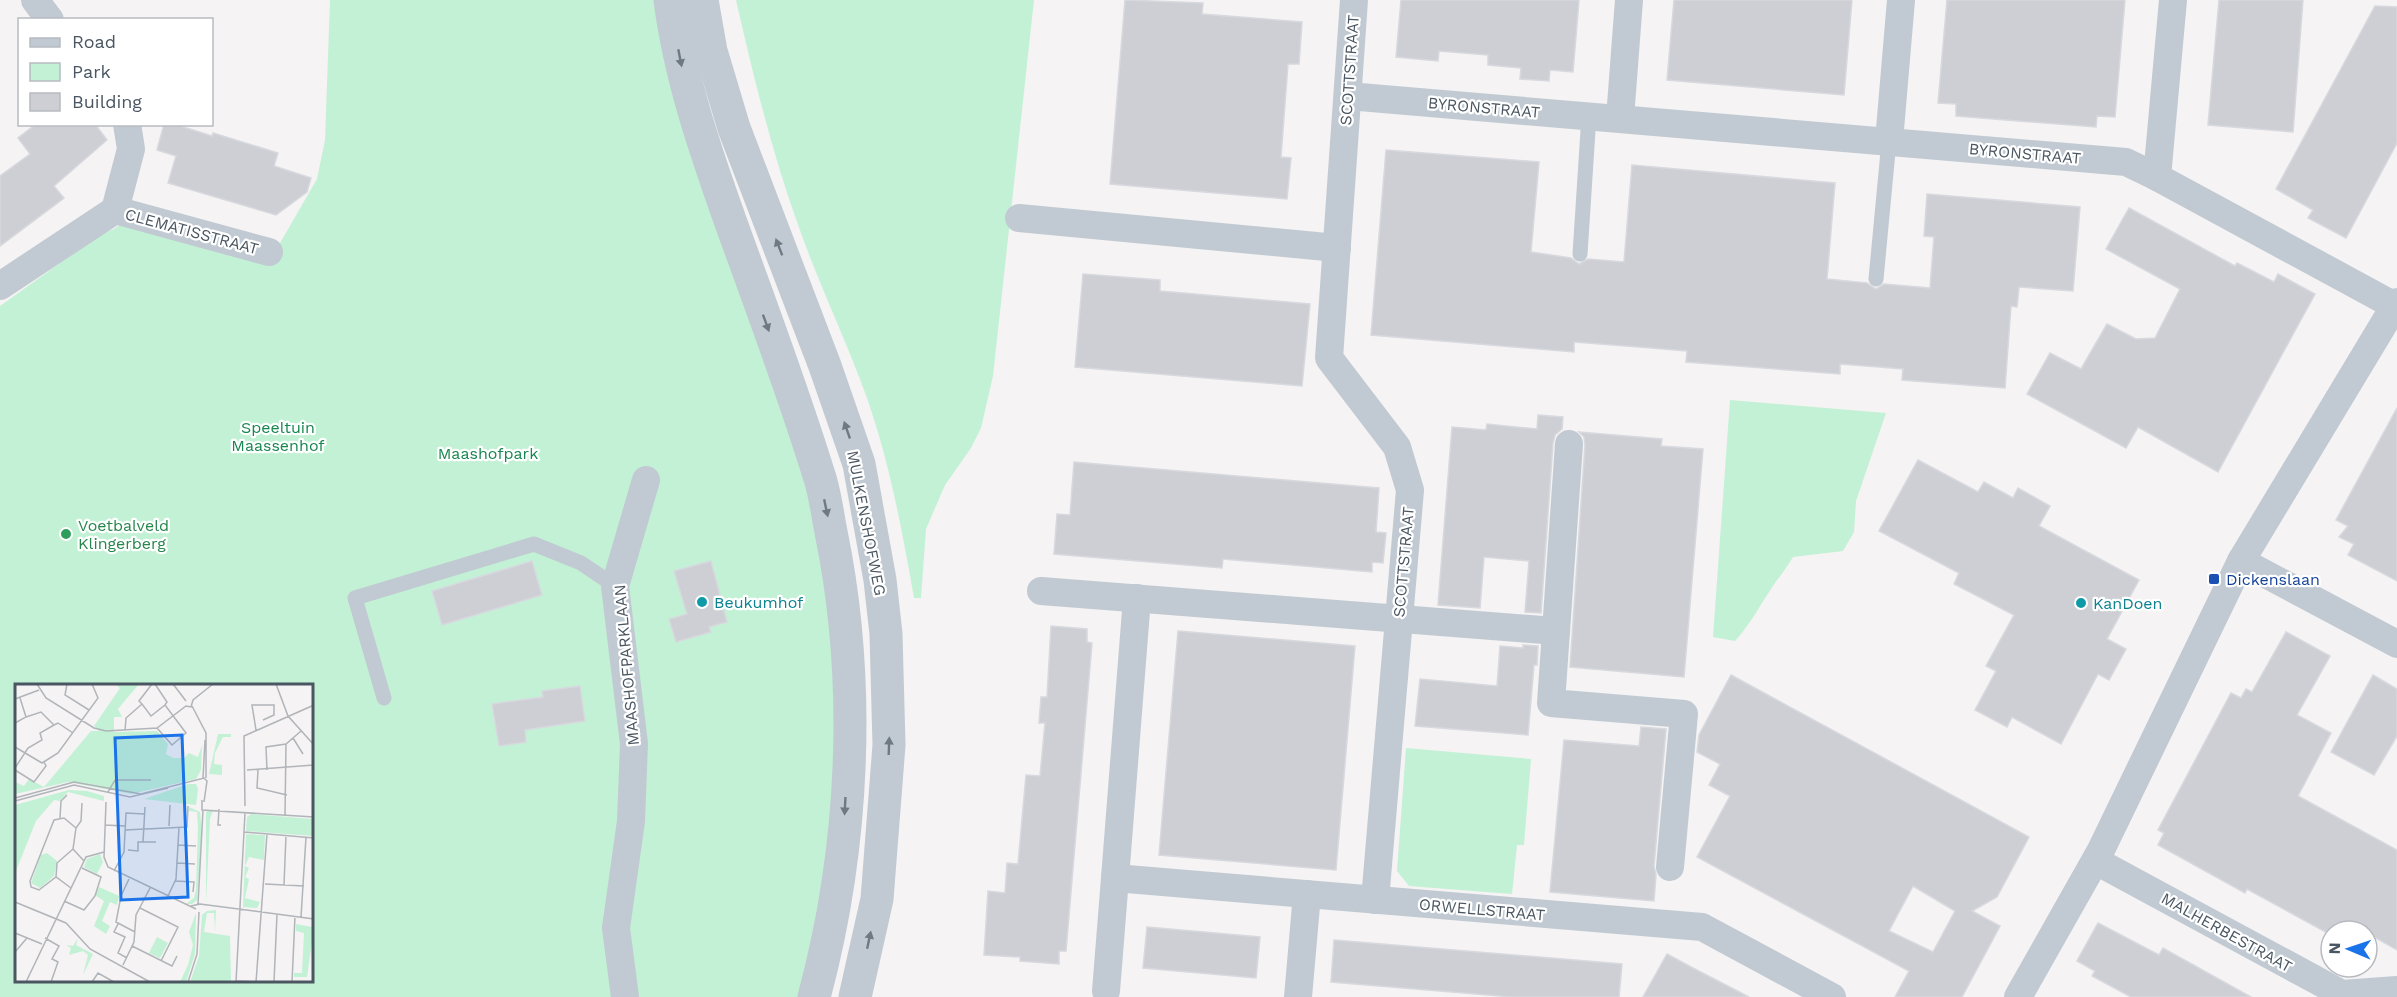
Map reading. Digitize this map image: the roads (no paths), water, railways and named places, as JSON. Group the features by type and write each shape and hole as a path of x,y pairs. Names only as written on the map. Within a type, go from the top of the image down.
{"street":[{"path":"35,0 48,18"},
{"path":"670,0 680,62 704,147 820,475 842,586 848,640 850,697 843,847 837,897 826,953 814,997"},
{"name":"MULKENSHOFWEG","path":"702,0 711,51 734,128 825,366 859,464 880,580 889,694 889,756 877,899 855,997"},
{"name":"SCOTTSTRAAT","path":"1354,0 1329,358 1397,447 1410,490 1376,900"},
{"path":"1620,118 1629,0"},
{"path":"1888,141 1901,0"},
{"path":"2157,177 2173,0"},
{"name":"BYRONSTRAAT","path":"1348,96 2126,162 2396,304"},
{"name":"CLEMATISSTRAAT","path":"0,286 116,210 131,149 127,126"},
{"name":"CLEMATISSTRAAT","path":"116,210 269,252"},
{"path":"1019,218 1337,248"},
{"path":"2018,997 2096,861 2241,561 2396,304"},
{"path":"1569,444 1551,703 1684,714 1670,867"},
{"name":"MAASHOFPARKLAAN","path":"625,997 616,928 631,821 634,744 615,586 646,480"},
{"path":"2241,561 2397,644"},
{"path":"1041,591 1556,631"},
{"path":"1106,991 1137,598"},
{"name":"MALHERBESTRAAT","path":"2096,861 2342,994 2397,990"},
{"name":"ORWELLSTRAAT","path":"1115,878 1702,927 1832,997"},
{"path":"1298,997 1307,894"}],"lane":[{"path":"1580,254 1589,115"},
{"path":"1876,279 1888,141"},
{"path":"384,698 355,598 534,544 581,563 615,586"}],"place":[{"name":"Voetbalveld Klingerberg","path":"66,534"},
{"name":"Dickenslaan","path":"2214,579"},
{"name":"Beukumhof","path":"702,602"},
{"name":"KanDoen","path":"2081,603"}],"park label":[{"name":"Speeltuin Maassenhof","path":"278,436"},
{"name":"Maashofpark","path":"488,453"}]}
